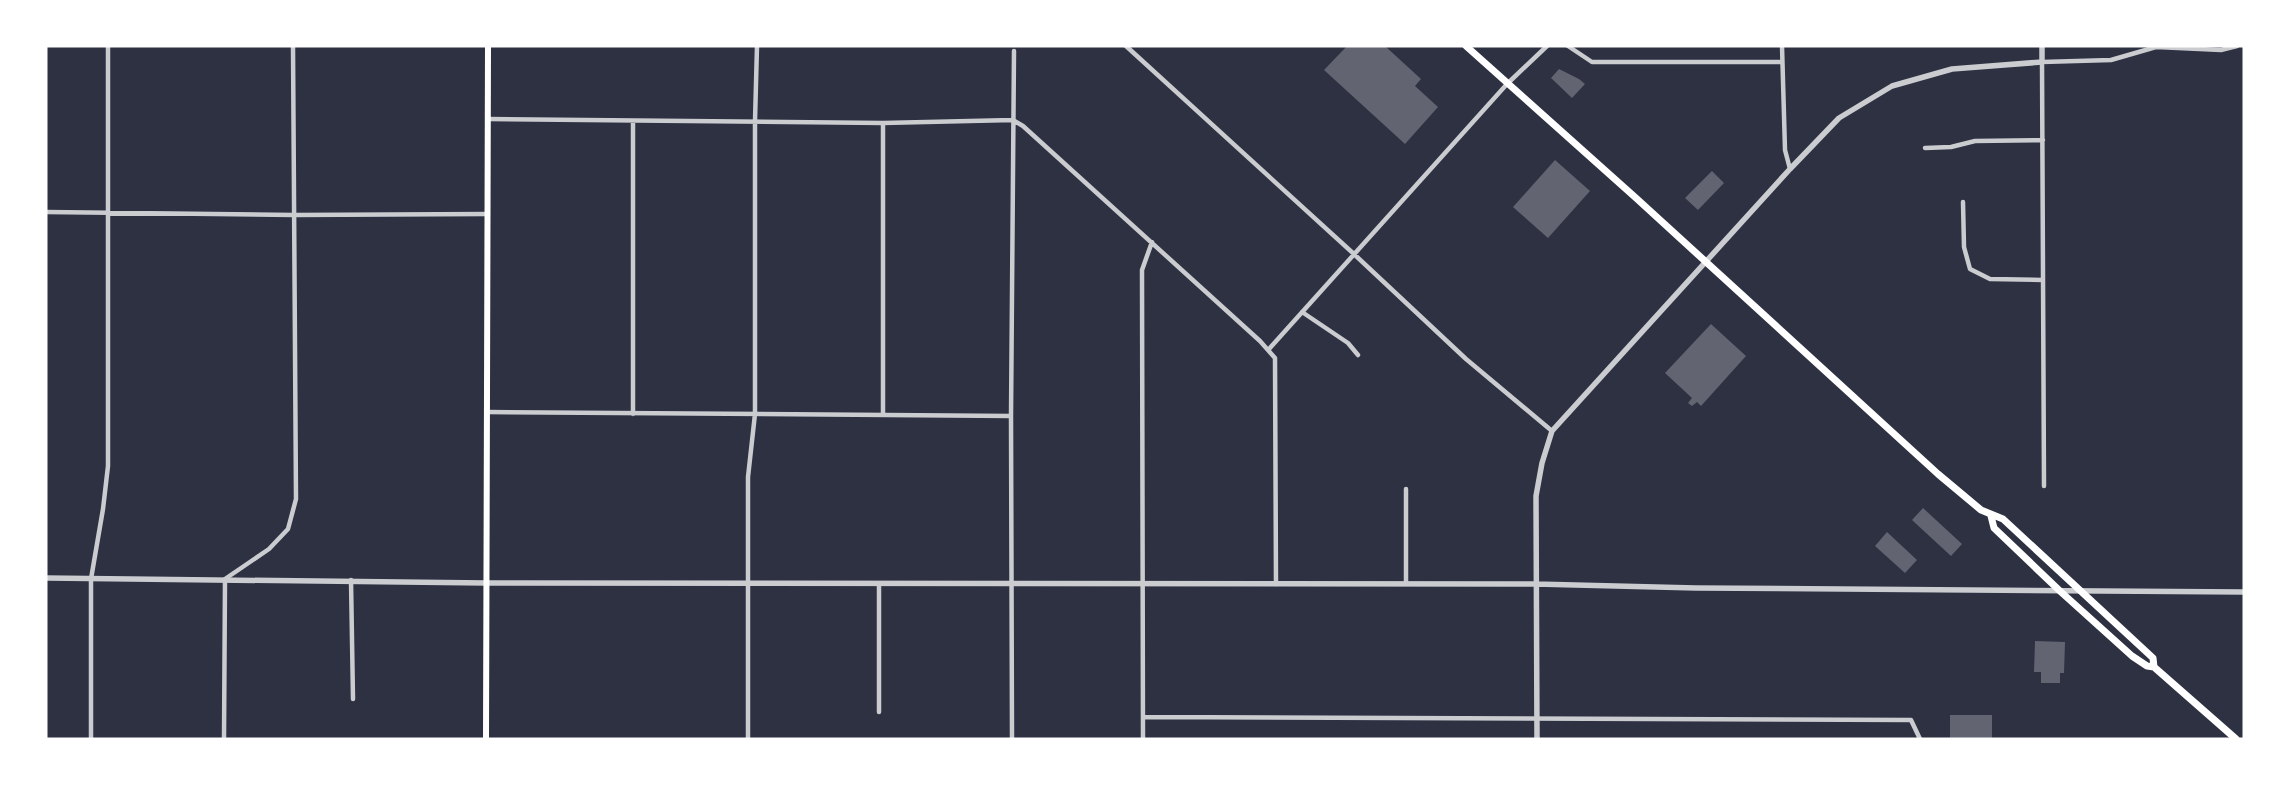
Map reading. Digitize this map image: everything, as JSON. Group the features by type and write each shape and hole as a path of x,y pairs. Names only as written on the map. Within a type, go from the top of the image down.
{"main road":[{"path":"486,739 488,46"},
{"path":"1466,46 1938,474 1980,510 1991,516 2003,518 2153,658 2154,667"},
{"path":"1991,516 1994,528 2061,592 2132,656 2147,666 2154,667 2236,739"}],"street":[{"path":"91,739 91,579 108,466 108,46"},
{"path":"225,579 269,549 288,529 296,499 293,46"},
{"path":"752,46 756,54"},
{"path":"748,739 748,477 756,414 756,46"},
{"path":"1012,739 1012,48 1019,46"},
{"path":"1126,46 1466,359 1552,431"},
{"path":"1269,349 1507,84 1547,46"},
{"path":"1568,46 1592,62 1781,62"},
{"path":"1782,46 1784,150 1790,169"},
{"path":"2042,46 2044,486"},
{"path":"1537,739 1536,496 1540,471 1552,431 1790,169 1839,118 1892,86 1952,69 2042,62 2111,60 2156,47 2221,50 2237,46"},
{"path":"488,119 883,122 1013,120 1023,126 1269,349 1274,358 1276,584"},
{"path":"633,121 633,414"},
{"path":"883,122 883,414"},
{"path":"1925,148 1951,147 1975,141 2043,140"},
{"path":"1963,202 1964,248 1970,268 1990,279 2043,280"},
{"path":"46,212 294,215 488,214"},
{"path":"1143,739 1142,270 1152,242"},
{"path":"1302,312 1348,342 1358,355"},
{"path":"487,412 1011,416"},
{"path":"1406,489 1406,584"},
{"path":"46,578 486,583 1535,584 2061,592 2244,592"},
{"path":"224,739 225,579"},
{"path":"351,580 353,699"},
{"path":"879,584 879,712"},
{"path":"1143,717 1911,720 1920,739"}],"building":[{"path":"1347,46 1385,46 1421,79 1415,86 1438,107 1405,144 1324,70"},
{"path":"1559,69 1585,84 1572,98 1551,78"},
{"path":"1555,160 1590,191 1548,238 1513,207"},
{"path":"1712,171 1724,183 1698,210 1685,198"},
{"path":"1711,324 1746,356 1701,406 1697,402 1692,406 1688,403 1692,398 1665,373"},
{"path":"1923,508 1962,544 1951,556 1912,520"},
{"path":"1887,532 1917,560 1905,573 1875,546"},
{"path":"2035,641 2065,642 2064,673 2060,673 2060,683 2041,683 2041,672 2034,672"},
{"path":"1950,715 1992,715 1992,739 1950,739"}]}
